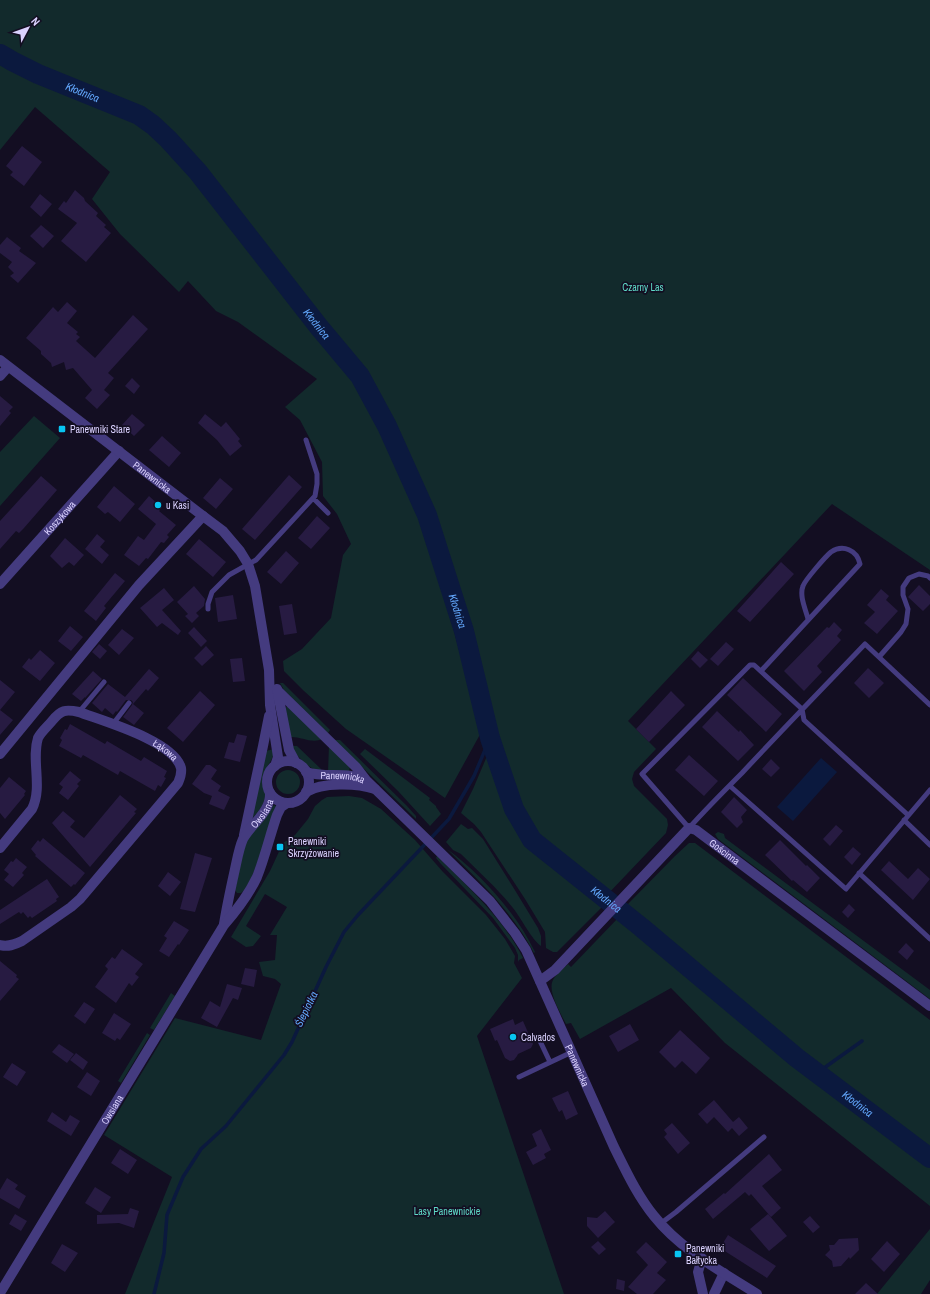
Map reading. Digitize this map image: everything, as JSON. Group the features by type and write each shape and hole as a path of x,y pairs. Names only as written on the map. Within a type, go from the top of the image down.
{"street":[{"name":"Panewnicka","path":"0,360 203,516 231,540 240,551 248,564 255,586 269,670 270,705 278,751 276,766"},
{"path":"0,376 8,367"},
{"name":"Koszykowa","path":"0,584 119,451"},
{"path":"0,754 131,595 203,516"},
{"name":"Panewnicka","path":"269,670 277,690 289,750 296,763"},
{"path":"277,690 360,771 371,786"},
{"path":"242,841 264,746 270,705"},
{"name":"Łąkowa","path":"0,945 6,946 22,941 75,903 88,890 178,783 182,774 181,767 173,756 161,745 148,738 79,712 69,710 62,711 55,717 39,737 36,747 36,802 32,809 2,842"},
{"path":"283,762 296,763 306,772 308,786 306,792 298,800 287,803 276,799 270,793 268,787 267,780 271,770 283,762"},
{"name":"Panewnicka","path":"306,772 324,776 357,777 371,786 437,848 498,910 521,942 614,1147 629,1178 646,1204 660,1224 680,1243 757,1294"},
{"name":"Panewnicka","path":"306,792 325,786 371,786"},
{"name":"Owsiana","path":"224,925 242,841 268,806 271,798 270,793"},
{"name":"Owsiana","path":"0,1293 224,925 245,898 258,873 277,815 281,807 287,803"},
{"path":"540,981 555,970 689,828"},
{"name":"Gościnna","path":"689,828 696,830 930,1006"},
{"path":"231,889 234,896 245,898"},
{"path":"702,1258 698,1272 703,1294"},
{"path":"714,1294 724,1273"}],"lane":[{"path":"208,609 212,592 229,575 256,560 315,496 318,484 318,474 306,440"},
{"path":"313,498 328,512"},
{"path":"760,671 808,620 860,564 859,558 851,550 841,548 831,552 805,580 802,587 802,595 808,620"},
{"path":"879,657 906,624 908,609 903,595 903,587 909,578 919,574 930,578"},
{"path":"908,815 804,720 802,709 754,665 750,665 642,774 689,828 713,802 730,786 802,709 865,644 930,705"},
{"path":"79,712 104,682"},
{"path":"112,725 129,703"},
{"path":"730,786 846,889 930,790"},
{"path":"904,820 930,845"},
{"path":"860,873 930,939"},
{"path":"539,1039 550,1062"},
{"path":"519,1077 572,1052"},
{"path":"660,1224 764,1136"}],"green space":[{"name":"Czarny Las","path":"0,0 930,0 930,570 832,504 628,721 656,749 634,772 632,779 634,786 667,819 668,825 666,833 606,896 535,837 517,807 494,737 470,639 430,514 390,424 362,375 203,171 173,138 152,119 141,111 33,67 0,50"},
{"path":"0,58 42,80 131,117 152,129 196,177 357,378 383,428 423,517 465,672 483,729 445,798 346,729 284,671 283,661 302,649 331,618 343,555 351,544 337,514 323,496 322,462 300,420 285,407 317,379 238,322 216,311 188,281 179,292 120,234 92,199 110,172 35,107 0,150"},
{"path":"34,416 60,438 0,506 0,452"},
{"path":"280,683 283,683 330,730 328,733 284,690"},
{"path":"288,706 322,739 314,741 290,737 285,708"},
{"path":"334,740 340,740 407,806 416,816 416,819"},
{"path":"329,745 350,767 349,771 328,772"},
{"path":"291,746 297,746 321,769 322,772 308,766 297,755"},
{"path":"274,749 273,757 263,777 265,793 264,801 261,808 251,820 266,751"},
{"path":"365,749 430,798 429,800 436,806 441,814 430,826 398,791 360,754"},
{"path":"490,749 511,812 534,848 605,904 557,952 553,952 546,948 545,932 525,899 481,832 461,813"},
{"path":"288,770 296,774 300,782 296,790 288,794 280,790 276,782 280,774"},
{"name":"Lasy Panewnickie","path":"349,796 362,798 381,809 415,840 443,872 486,915 505,939 515,956 514,963 522,978 477,1036 564,1294 125,1294 172,1177 104,1135 175,1018 261,1040 281,984 275,979 263,976 259,962 275,960 277,935 270,935 287,907 265,894 246,926 261,936 253,946 246,947 231,937 270,871 283,843 295,835 308,819 315,806 322,800 327,797"},
{"path":"274,805 276,806 266,839 251,878 241,893 237,893 235,890 245,843"},
{"path":"461,824 468,829 472,828 483,839 538,928 541,936 541,946 534,939 516,912 501,894 461,854 453,850 446,842"},
{"path":"718,832 724,834 725,838 930,990 930,999 718,839 715,834"},
{"path":"689,843 695,843 930,1020 930,1153 798,1053 625,907"},
{"path":"447,849 473,870 508,909 527,938 535,952 534,953 526,938 506,911 483,885"},
{"path":"437,856 473,891 495,916 515,943 523,958 518,962 518,955 515,948 493,918 441,864 436,858"},
{"path":"619,917 799,1066 930,1163 930,1206 725,1043 671,988 580,1039 571,1023 566,1024 558,1009 553,996 553,980 568,964 571,967"},
{"path":"171,993 175,996 154,1030 150,1028"},
{"path":"147,1033 150,1035 121,1083 118,1081"},
{"path":"930,1229 930,1280 921,1294 877,1294"}],"water":[{"path":"821,758 837,772 793,821 777,807"}],"building":[{"path":"22,146 42,162 24,186 10,175 13,172 6,166"},
{"path":"75,190 98,213 96,216 106,225 104,227 111,233 86,262 61,241 77,223 58,209 64,201 66,203"},
{"path":"40,194 52,204 41,217 30,207"},
{"path":"41,225 54,236 43,248 30,236"},
{"path":"7,237 21,248 19,251 36,263 18,283 10,276 14,273 8,267 12,262 0,253 0,245"},
{"path":"67,302 77,311 67,323 78,332 76,334 80,337 76,341 95,358 133,315 148,329 108,373 114,378 104,390 110,395 97,409 85,398 92,390 73,368 66,370 64,362 52,367 51,363 41,354 41,351 26,338 53,307 58,312"},
{"path":"132,378 140,386 134,394 125,386"},
{"path":"0,396 13,407 9,411 11,413 0,426"},
{"path":"132,414 145,425 134,436 122,425"},
{"path":"205,414 221,427 226,422 240,439 238,441 242,446 230,456 217,440 198,423"},
{"path":"162,436 181,453 169,467 149,450"},
{"path":"289,475 302,487 255,540 242,529"},
{"path":"41,476 57,490 24,528 19,533 16,531 0,549 0,521"},
{"path":"220,478 233,489 216,509 203,498"},
{"path":"114,486 135,504 120,522 108,512 105,514 97,507"},
{"path":"149,496 160,506 158,508 160,510 159,511 176,525 167,535 169,537 164,543 161,542 148,559 146,558 139,566 124,555 138,536 144,540 156,524 138,509"},
{"path":"317,516 330,528 311,549 298,538"},
{"path":"97,534 105,541 100,547 109,555 102,564 85,549"},
{"path":"65,538 84,555 74,566 69,562 62,568 50,556"},
{"path":"199,539 226,562 213,577 186,554"},
{"path":"286,551 299,563 281,584 267,572"},
{"path":"781,562 794,574 750,622 737,611"},
{"path":"115,573 125,581 104,606 106,608 96,621 84,611"},
{"path":"919,585 930,596 930,604 923,611 908,597"},
{"path":"194,586 205,599 204,606 196,613 199,616 192,623 185,616 188,614 177,602"},
{"path":"164,588 174,600 162,610 181,631 178,635 162,623 157,627 140,608"},
{"path":"881,589 889,596 886,600 898,611 877,634 864,623 875,612 867,605"},
{"path":"233,595 237,619 218,622 215,598"},
{"path":"292,604 297,633 284,635 279,606"},
{"path":"834,622 842,630 837,636 841,640 817,666 822,672 804,691 784,671 827,627 829,628"},
{"path":"70,626 83,637 71,651 58,641"},
{"path":"194,627 207,641 201,647 188,633"},
{"path":"122,629 134,638 119,655 108,645"},
{"path":"726,642 734,649 718,666 710,659"},
{"path":"99,644 107,651 100,659 92,652"},
{"path":"206,646 214,655 202,666 194,658"},
{"path":"40,650 55,663 40,681 22,667 29,658 31,660"},
{"path":"698,651 708,660 700,668 691,659"},
{"path":"242,658 245,681 233,682 230,659"},
{"path":"868,668 884,683 869,698 854,683"},
{"path":"149,669 159,678 148,691 146,689 133,704 144,713 134,725 123,717 132,705 133,702 131,700 126,700 113,715 105,708 102,712 92,703 108,684 125,697"},
{"path":"93,671 102,679 81,701 72,694"},
{"path":"743,678 782,714 766,732 727,695"},
{"path":"0,680 15,692 0,710"},
{"path":"200,691 215,705 183,742 167,728"},
{"path":"671,691 685,705 649,742 636,729"},
{"path":"0,710 13,720 0,735"},
{"path":"717,711 739,732 740,730 754,745 738,761 702,727"},
{"path":"70,724 105,744 107,741 141,761 144,757 167,771 164,777 166,778 161,787 158,785 155,791 120,771 118,775 83,755 81,758 59,746 62,740 60,738"},
{"path":"237,734 247,736 240,762 224,758 229,742 234,743"},
{"path":"689,755 718,781 704,796 675,770"},
{"path":"771,759 780,768 771,777 762,769"},
{"path":"206,765 210,765 217,770 211,779 221,786 218,791 230,797 224,810 209,804 212,796 204,793 192,784"},
{"path":"70,771 81,780 77,784 79,786 68,800 59,793 63,787 59,784"},
{"path":"9,777 26,791 24,794 25,795 5,819 0,813 0,788"},
{"path":"120,795 137,809 134,812 136,813 90,867 52,823 63,811 75,821 70,827 84,838"},
{"path":"734,797 747,810 741,817 743,822 737,828 721,812"},
{"path":"836,825 843,831 830,846 823,839"},
{"path":"43,838 85,873 75,885 74,884 71,887 35,856 36,855 31,849 38,840 40,842"},
{"path":"780,840 820,878 807,892 793,880 792,881 765,855"},
{"path":"853,847 861,854 852,865 844,857"},
{"path":"195,853 212,858 195,912 180,909"},
{"path":"16,858 27,867 22,873 24,875 13,887 4,880 9,874 4,870 11,861 13,862"},
{"path":"889,861 908,879 918,868 930,879 913,900 881,870"},
{"path":"168,872 181,882 170,896 158,886"},
{"path":"47,879 59,897 56,899 57,901 32,918 30,916 28,918 23,912 21,914 19,912 0,924 0,910"},
{"path":"849,904 855,910 848,918 842,912"},
{"path":"174,921 189,930 169,957 159,951 167,938 164,936"},
{"path":"906,943 914,951 907,960 898,952"},
{"path":"122,949 143,964 135,974 139,977 132,986 129,983 116,1003 95,987 108,969 105,966 112,957 115,959"},
{"path":"0,961 17,975 16,977 19,979 0,1001"},
{"path":"245,968 257,970 254,987 241,984"},
{"path":"227,984 242,988 238,1000 233,998 217,1027 201,1018 210,1001 220,1007"},
{"path":"84,1002 95,1009 85,1024 74,1016"},
{"path":"114,1013 131,1024 120,1040 117,1038 115,1041 102,1033"},
{"path":"513,1019 515,1025 523,1021 533,1044 531,1048 518,1054 514,1060 510,1061 505,1058 490,1029"},
{"path":"630,1024 639,1040 618,1052 609,1036"},
{"path":"680,1030 710,1058 696,1074 682,1061 675,1068 659,1052"},
{"path":"59,1044 74,1054 67,1063 52,1052"},
{"path":"76,1053 88,1062 83,1070 70,1060"},
{"path":"12,1063 26,1072 17,1086 3,1077"},
{"path":"87,1072 100,1081 91,1096 77,1087"},
{"path":"568,1091 578,1114 566,1120 562,1110 559,1112 552,1098"},
{"path":"714,1100 733,1122 739,1117 748,1128 739,1136 732,1128 728,1132 714,1117 707,1124 698,1114"},
{"path":"52,1112 66,1122 70,1115 80,1121 71,1136 47,1121"},
{"path":"672,1123 690,1143 678,1154 664,1137 667,1134 664,1130"},
{"path":"541,1129 551,1150 544,1154 546,1158 533,1165 526,1152 537,1146 532,1134"},
{"path":"120,1149 137,1160 128,1174 111,1163"},
{"path":"769,1154 782,1170 762,1186 781,1208 771,1217 751,1194 749,1196 745,1192 713,1219 705,1209 724,1193 725,1194"},
{"path":"7,1178 18,1185 15,1189 26,1196 19,1209 0,1198 0,1190"},
{"path":"95,1187 111,1197 101,1213 85,1203"},
{"path":"130,1208 139,1211 134,1228 119,1223 97,1224 97,1215 128,1214"},
{"path":"605,1211 615,1222 598,1238 587,1226 587,1217 597,1218"},
{"path":"15,1214 27,1221 21,1231 9,1224"},
{"path":"768,1214 787,1236 769,1251 750,1229"},
{"path":"810,1216 820,1227 813,1233 803,1222"},
{"path":"728,1235 776,1266 767,1278 720,1248"},
{"path":"858,1238 859,1250 850,1259 849,1257 841,1266 833,1267 832,1261 825,1255 830,1250 829,1245 834,1245 839,1239"},
{"path":"598,1241 606,1249 599,1255 591,1247"},
{"path":"887,1241 900,1254 884,1272 871,1259"},
{"path":"646,1242 667,1262 657,1273 666,1280 653,1294 637,1294 628,1287 648,1265 636,1252"},
{"path":"62,1244 78,1253 65,1272 51,1263"},
{"path":"617,1279 625,1281 624,1291 616,1289"},
{"path":"866,1283 878,1294 855,1294"}],"waterway":[{"name":"Kłodnica","path":"0,54 38,74 139,115 153,125 198,172 319,327 360,376 387,426 427,515 464,631 490,738 514,809 532,840 641,927 797,1058 930,1158"},
{"name":"Ślepiotka","path":"154,1294 164,1253 167,1215 183,1177 201,1149 226,1126 284,1055 292,1042 326,967 344,932 358,915 449,819 474,776 490,738"},
{"path":"817,1073 862,1041"}],"place":[{"name":"Panewniki Stare","path":"62,429"},
{"name":"u Kasi","path":"158,505"},
{"name":"Panewniki Skrzyżowanie","path":"280,847"},
{"name":"Calvados","path":"513,1037"},
{"name":"Panewniki Bałtycka","path":"678,1254"}]}
